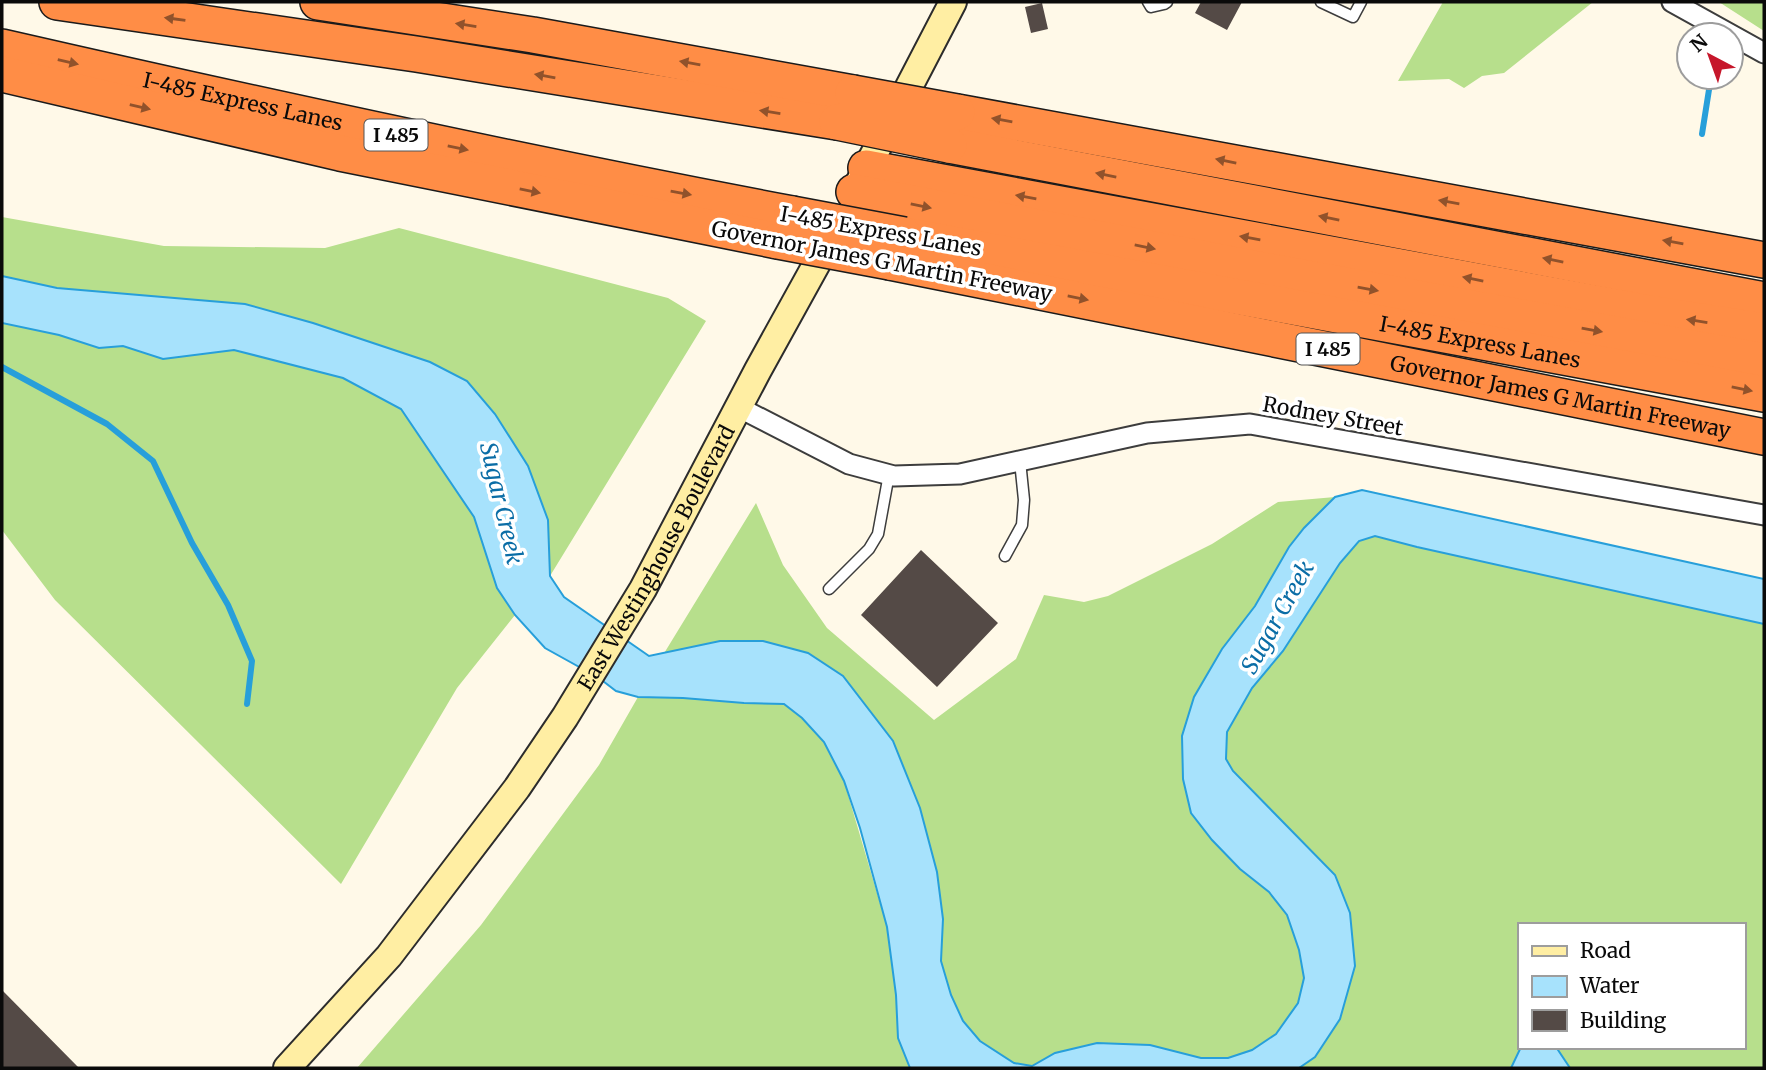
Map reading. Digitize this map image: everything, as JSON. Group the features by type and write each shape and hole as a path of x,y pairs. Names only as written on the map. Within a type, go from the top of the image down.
{"highway":[{"path":"57,2 416,54 845,107 957,112 1764,260"},
{"path":"209,2 416,54"},
{"path":"318,2 533,36 845,107 949,145 1764,300"},
{"name":"I-485 Express Lanes","path":"2,47 384,133 600,178 785,228"},
{"name":"Governor James G Martin Freeway","path":"2,74 340,153 897,248 1764,437"},
{"path":"860,180 1334,253 1650,313 1764,331"},
{"path":"860,180 1253,268 1764,361"},
{"name":"I-485 Express Lanes","path":"897,248 1764,394"}],"main road":[{"name":"East Westinghouse Boulevard","path":"287,1068 389,956 516,788 594,671 643,589 953,2"}],"street":[{"path":"1672,2 1764,53"},
{"name":"Rodney Street","path":"740,408 849,464 889,474 960,474 1147,433 1250,424 1764,515"}],"lane":[{"path":"1148,2 1151,7 1167,2"},
{"path":"1321,2 1353,17 1361,2"},
{"path":"1005,556 1022,524 1024,500 1020,461"},
{"path":"829,589 869,549 878,534 889,474"}],"green space":[{"path":"1443,2 1593,2 1504,73 1482,76 1464,88 1449,79 1398,81"},
{"path":"1719,2 1764,2 1764,31"},
{"path":"2,217 164,246 325,248 399,228 668,298 706,321 550,576 548,520 528,466 495,414 467,381 430,362 313,323 57,288 2,276"},
{"path":"2,323 59,335 98,348 123,346 163,359 234,349 343,378 401,408 474,517 497,588 515,615 457,688 341,884 55,600 2,530"},
{"path":"1335,497 1289,547 1255,606 1222,649 1194,697 1240,869 1269,892 1287,915 1299,950 1304,978 1298,1003 1276,1034 1252,1050 1228,1058 1201,1058 1150,1045 1055,1054 1032,1066 1014,1063 980,1041 963,1021 951,995 941,961 943,919 937,872 920,808 893,741 663,655 756,503 783,565 827,628 934,720 1016,659 1044,595 1084,602 1108,596 1212,544 1278,502"},
{"path":"1375,536 1764,624 1764,1068 1570,1068 1557,1049 1745,1049 1745,923 1518,923 1520,1049 1511,1068 1299,1068 1315,1057 1340,1018 1226,760 1227,732 1252,688 1283,651 1340,563 1358,541"},
{"path":"638,697 784,704 802,718 824,742 844,781 887,927 896,995 898,1038 910,1068 357,1068 481,925 599,765"}],"water":[{"name":"Sugar Creek","path":"2,276 57,288 245,304 313,323 430,362 467,381 495,414 528,466 548,520 550,576 564,597 649,656 720,641 763,641 808,653 843,676 893,741 920,808 937,872 943,919 941,961 951,995 963,1021 980,1041 1014,1063 1032,1066 1055,1053 1097,1043 1150,1045 1201,1058 1228,1058 1252,1050 1276,1034 1298,1003 1304,978 1299,950 1287,915 1269,892 1240,869 1212,840 1191,813 1183,779 1182,736 1194,697 1222,649 1255,606 1289,547 1335,497 1362,490 1764,579 1764,624 1375,536 1359,541 1340,563 1283,651 1252,688 1227,732 1226,759 1233,771 1335,875 1350,913 1355,966 1340,1019 1315,1057 1299,1068 910,1068 898,1038 896,995 887,927 860,828 844,781 824,742 802,718 784,704 638,697 616,691 599,678 545,648 515,615 497,588 474,517 401,409 343,378 234,350 163,359 123,346 99,348 59,335 2,323"},
{"path":"1520,1049 1557,1049 1570,1068 1511,1068"}],"building":[{"path":"1201,2 1242,2 1227,30 1195,13"},
{"path":"1042,3 1048,29 1031,33 1025,7"},
{"path":"921,550 998,623 937,687 861,615"},
{"path":"2,990 79,1068 2,1068"}],"waterway":[{"path":"1702,134 1709,91"},
{"path":"2,367 107,424 153,461 192,543 228,605 252,661 247,704"}]}
